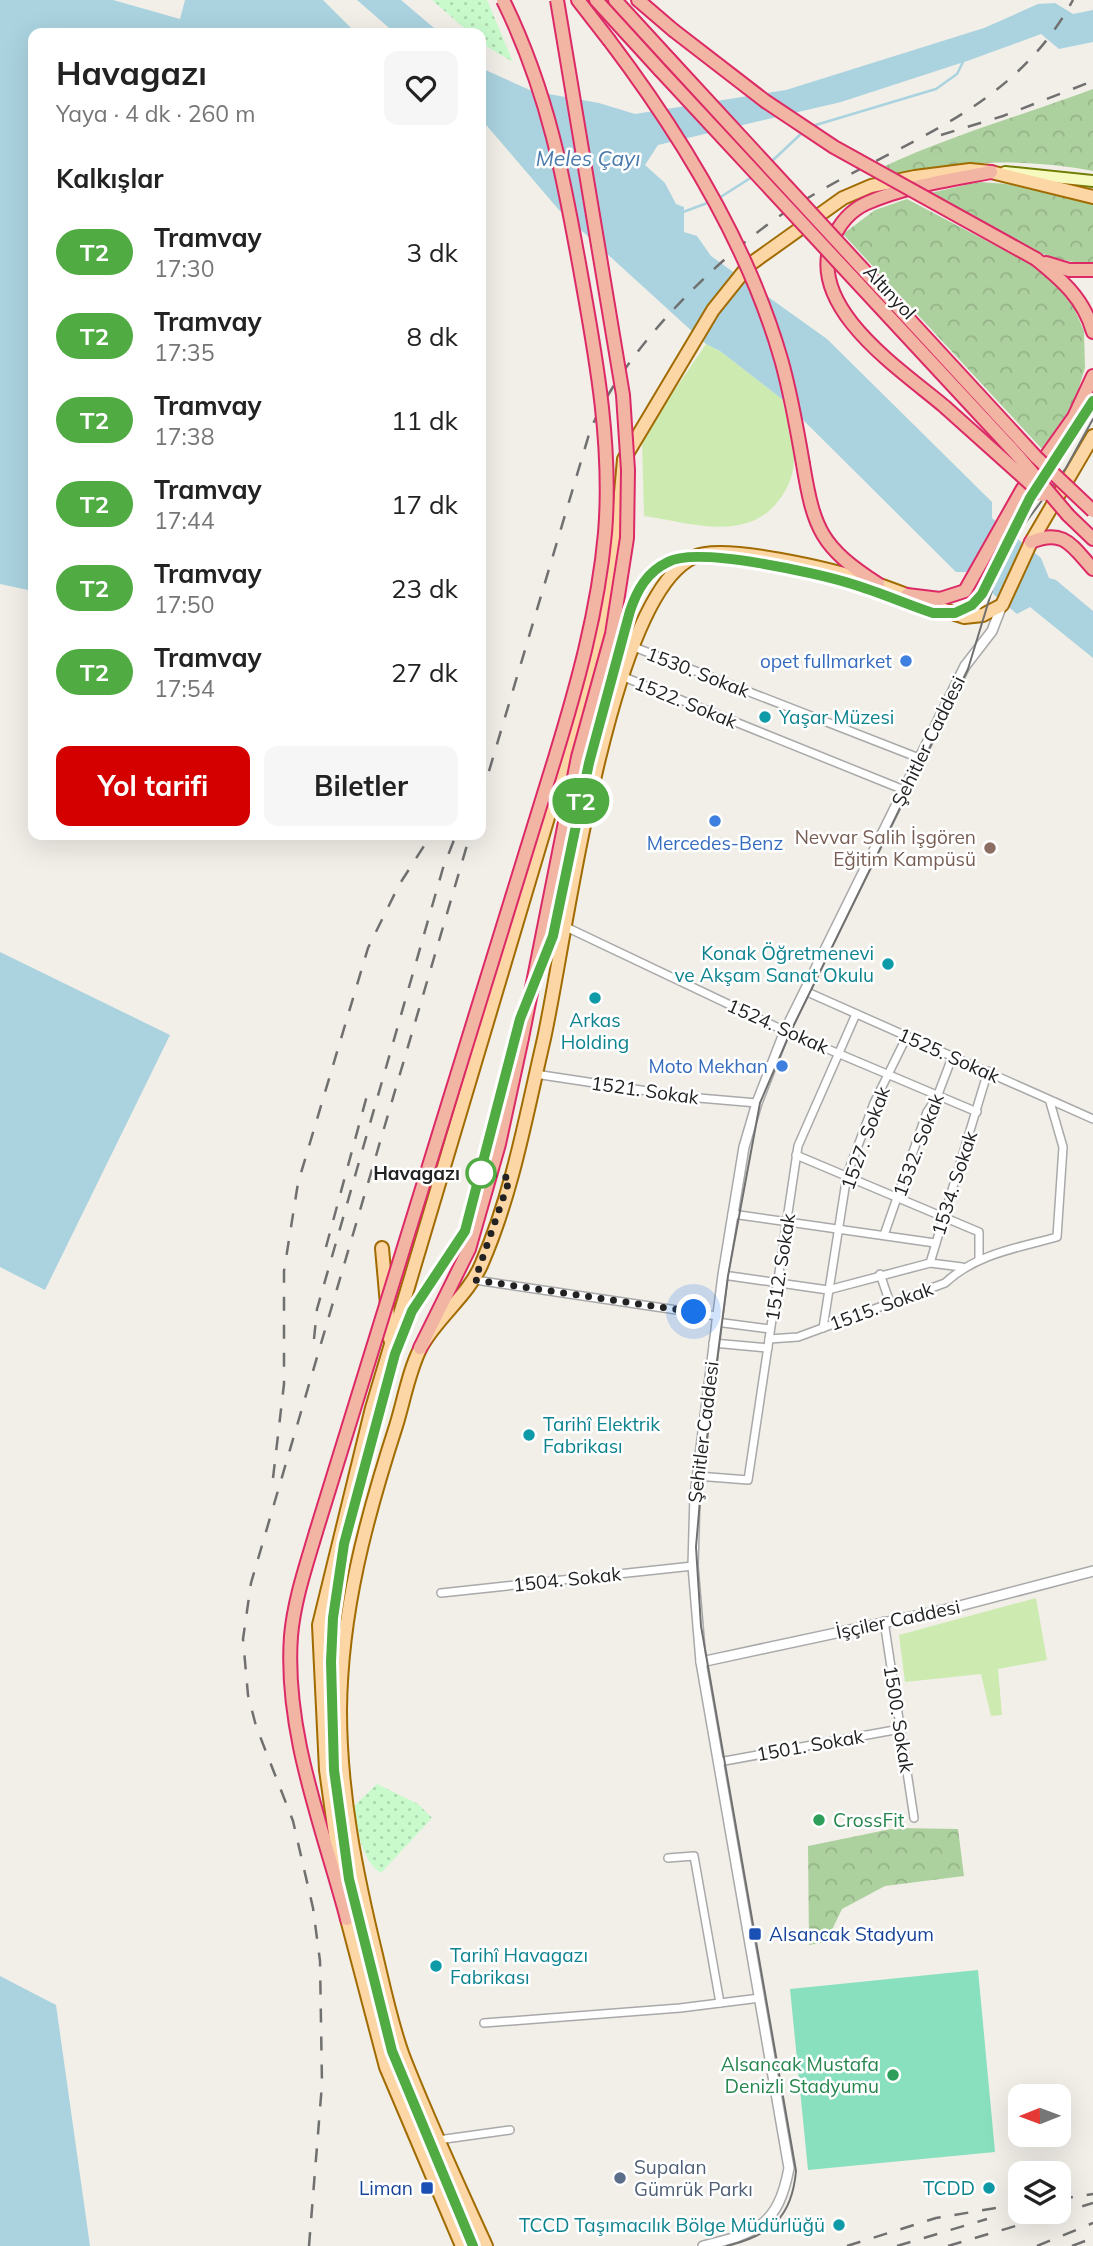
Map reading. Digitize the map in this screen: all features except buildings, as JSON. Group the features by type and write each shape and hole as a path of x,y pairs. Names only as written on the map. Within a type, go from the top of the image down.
{"highway":[{"path":"347,1919 304,1759 292,1687 291,1636 298,1596 555,761 586,649 602,568 606,459 592,332 551,123 525,48 503,0"},
{"path":"420,1348 470,1249 508,1110 578,757 612,634 627,538 628,470 624,395 557,0"},
{"path":"578,0 609,40 689,160 749,273 781,359 816,525 827,544 851,567 878,584"},
{"name":"Altınyol","path":"596,0 1018,457 1068,515 1093,539"},
{"name":"Altınyol","path":"615,0 1028,448 1093,511"},
{"path":"638,0 765,101 825,141 1036,259 1069,270 1093,270"},
{"path":"991,172 939,182 865,204 845,218 837,228 830,246 828,269 831,289 851,323 880,352 1068,515"},
{"path":"1036,259 1073,292 1086,312 1093,332"},
{"path":"907,595 950,598 965,592 1001,524 1074,417 1093,376"},
{"path":"1031,542 1048,535 1057,536 1067,542 1093,569"}],"main road":[{"path":"461,2246 386,2067 347,1919 326,1770 319,1625 355,1470 589,680 615,561 624,459 694,340 741,273 794,231 843,198 862,190 949,172 991,172 1093,181"},
{"path":"991,172 1093,197"},
{"name":"Şehitler Caddesi","path":"1002,605 1031,542 1093,436"},
{"path":"486,2246 438,2140 391,2020 351,1847 341,1758 341,1684 349,1594 380,1477 420,1348 475,1280 510,1178 566,927 593,774 649,604 665,580 697,555 715,552 752,556 878,584 964,617 983,615 1002,605"},
{"path":"382,1248 391,1346"}],"street":[{"name":"Şehitler Caddesi","path":"703,2246 742,2237 760,2227 774,2214 784,2194 789,2168 701,1662 693,1566 692,1527 713,1343 744,1147 757,1103 785,1031 967,662 992,631 1002,605"},
{"name":"1530. Sokak","path":"634,648 919,758"},
{"name":"1522. Sokak","path":"624,677 904,790"},
{"name":"1524. Sokak","path":"566,927 785,1031 977,1112"},
{"name":"1525. Sokak","path":"805,991 1093,1119"},
{"name":"1512. Sokak","path":"697,1476 748,1480 796,1155 856,1014"},
{"name":"1527. Sokak","path":"823,1328 847,1175 874,1103 907,1035"},
{"name":"1532. Sokak","path":"884,1236 927,1112 937,1097 953,1055"},
{"name":"1534. Sokak","path":"962,1267 930,1263 988,1071"},
{"name":"1521. Sokak","path":"535,1074 687,1097 757,1103"},
{"name":"1515. Sokak","path":"769,1339 798,1337 945,1283 962,1267 979,1259 1057,1237 1063,1147 1050,1102"},
{"path":"796,1155 979,1232 979,1259"},
{"path":"732,1214 838,1227 935,1243"},
{"path":"723,1276 828,1290 930,1263"},
{"path":"880,1275 890,1303"},
{"path":"475,1280 771,1329"},
{"path":"713,1343 768,1348"},
{"name":"1504. Sokak","path":"441,1593 693,1566"},
{"name":"İşçiler Caddesi","path":"701,1662 948,1609 1093,1571"},
{"name":"1500. Sokak","path":"884,1621 914,1818"},
{"name":"1501. Sokak","path":"719,1762 901,1729"},
{"path":"668,1858 694,1856 720,2003"},
{"path":"484,2023 680,2008 760,1998"},
{"path":"438,2140 510,2130"}],"green space":[{"path":"432,0 487,0 513,62 486,46 486,28 464,28"},
{"path":"1093,89 1093,171 1045,164 995,163 945,166 898,176 885,166 962,135"},
{"path":"979,182 1007,184 1093,204 1093,263 1071,261 1029,248 930,193"},
{"path":"907,199 1040,269 1070,298 1084,331 1085,368 1074,403 1042,449 843,234 875,210"},
{"path":"706,344 720,351 782,399 790,430 794,462 788,485 775,505 762,516 747,523 713,527 644,516 642,438"},
{"path":"1036,1598 1047,1660 998,1669 1002,1715 991,1716 981,1674 905,1682 899,1635"},
{"path":"377,1784 418,1804 432,1818 381,1873 374,1868 365,1853 358,1834 354,1806"},
{"path":"896,1828 958,1829 964,1876 885,1886 842,1909 826,1942 809,1945 808,1846"},
{"name":"Alsancak Mustafa Denizli Stadyumu","path":"978,1970 995,2152 808,2170 790,1989"}],"water":[{"path":"0,0 113,0 180,19 185,0 323,0 351,28 28,28 28,590 0,584"},
{"path":"357,0 401,0 434,28 389,28"},
{"name":"Meles Çayı","path":"1055,3 1073,14 1093,10 1093,42 1059,49 1041,34 841,102 658,145 645,165 665,183 676,204 684,207 684,232 697,236 711,256 827,339 992,502 992,518 1041,558 1049,578 1056,580 1093,611 1093,658 1030,607 1017,614 967,572 956,572 782,399 720,351 706,344 559,210 486,125 486,70 532,91 599,103 635,114 786,90 984,28 1038,4"},
{"path":"0,952 170,1035 45,1290 0,1267"},
{"path":"0,1976 56,2005 90,2246 0,2246"}],"waterway":[{"path":"809,127 936,89 957,74 963,62"},
{"path":"771,162 804,131"},
{"path":"719,198 752,177"},
{"path":"683,212 710,202"}],"tram line":[{"path":"473,2246 392,2051 349,1879 334,1770 331,1662 333,1618 344,1544 395,1354 412,1311 465,1231 520,1019 553,936 589,763 630,611 644,582 654,571 668,562 704,557 758,563 813,574 862,587 933,613 955,613 972,605 983,594 1030,498 1093,401"},
{"name":"T2","path":"473,2246 392,2051 349,1879 341,1840 334,1770 331,1662 333,1618 344,1544 395,1354 412,1311 426,1286 448,1261 465,1231 520,1019 553,936 589,763 636,593 653,571 669,561 697,555 853,584 933,613 945,615 964,610 982,594 1030,498 1093,401"},
{"path":"1026,522 1066,468 1093,419"},
{"path":"727,2246 756,2236 776,2222 790,2201 796,2171 701,1626 696,1547 702,1477 728,1276 760,1103 790,1033 968,669 993,587"}],"railway":[{"path":"486,781 590,431 624,370 674,309 731,254 787,211 982,101 1016,73 1046,40 1073,0"},
{"path":"941,135 1003,116 1093,81"},
{"path":"273,1478 284,1384 284,1271 298,1183 368,948 399,885 428,840"},
{"path":"314,1339 317,1309 443,868 454,840"},
{"path":"309,2246 322,2084 320,1961 313,1908 293,1821 256,1726 248,1695 243,1639 251,1583 469,840"},
{"path":"326,1247 369,1088"},
{"path":"1071,2197 1093,2194"},
{"path":"948,2246 1093,2203"},
{"path":"847,2246 936,2218 1008,2206"},
{"path":"897,2246 987,2219"},
{"path":"1037,2246 1093,2223"},
{"path":"1072,2246 1093,2238"}],"place":[{"name":"opet fullmarket","path":"906,661"},
{"name":"Yaşar Müzesi","path":"765,717"},
{"name":"Mercedes-Benz","path":"715,821"},
{"name":"Nevvar Salih İşgören Eğitim Kampüsü","path":"990,848"},
{"name":"Konak Öğretmenevi ve Akşam Sanat Okulu","path":"888,964"},
{"name":"Arkas Holding","path":"595,998"},
{"name":"Moto Mekhan","path":"782,1066"},
{"name":"Havagazı","path":"481,1173"},
{"name":"Tarihî Elektrik Fabrikası","path":"529,1435"},
{"name":"CrossFit","path":"819,1820"},
{"name":"Alsancak Stadyum","path":"755,1934"},
{"name":"Tarihî Havagazı Fabrikası","path":"436,1966"},
{"name":"Alsancak Mustafa Denizli Stadyumu","path":"893,2075"},
{"name":"Supalan Gümrük Parkı","path":"620,2178"},
{"name":"Liman","path":"427,2188"},
{"name":"TCDD","path":"989,2188"},
{"name":"TCCD Taşımacılık Bölge Müdürlüğü","path":"839,2225"}],"route":[{"path":"481,1173 510,1178 485,1259 475,1280 694,1312"}]}
